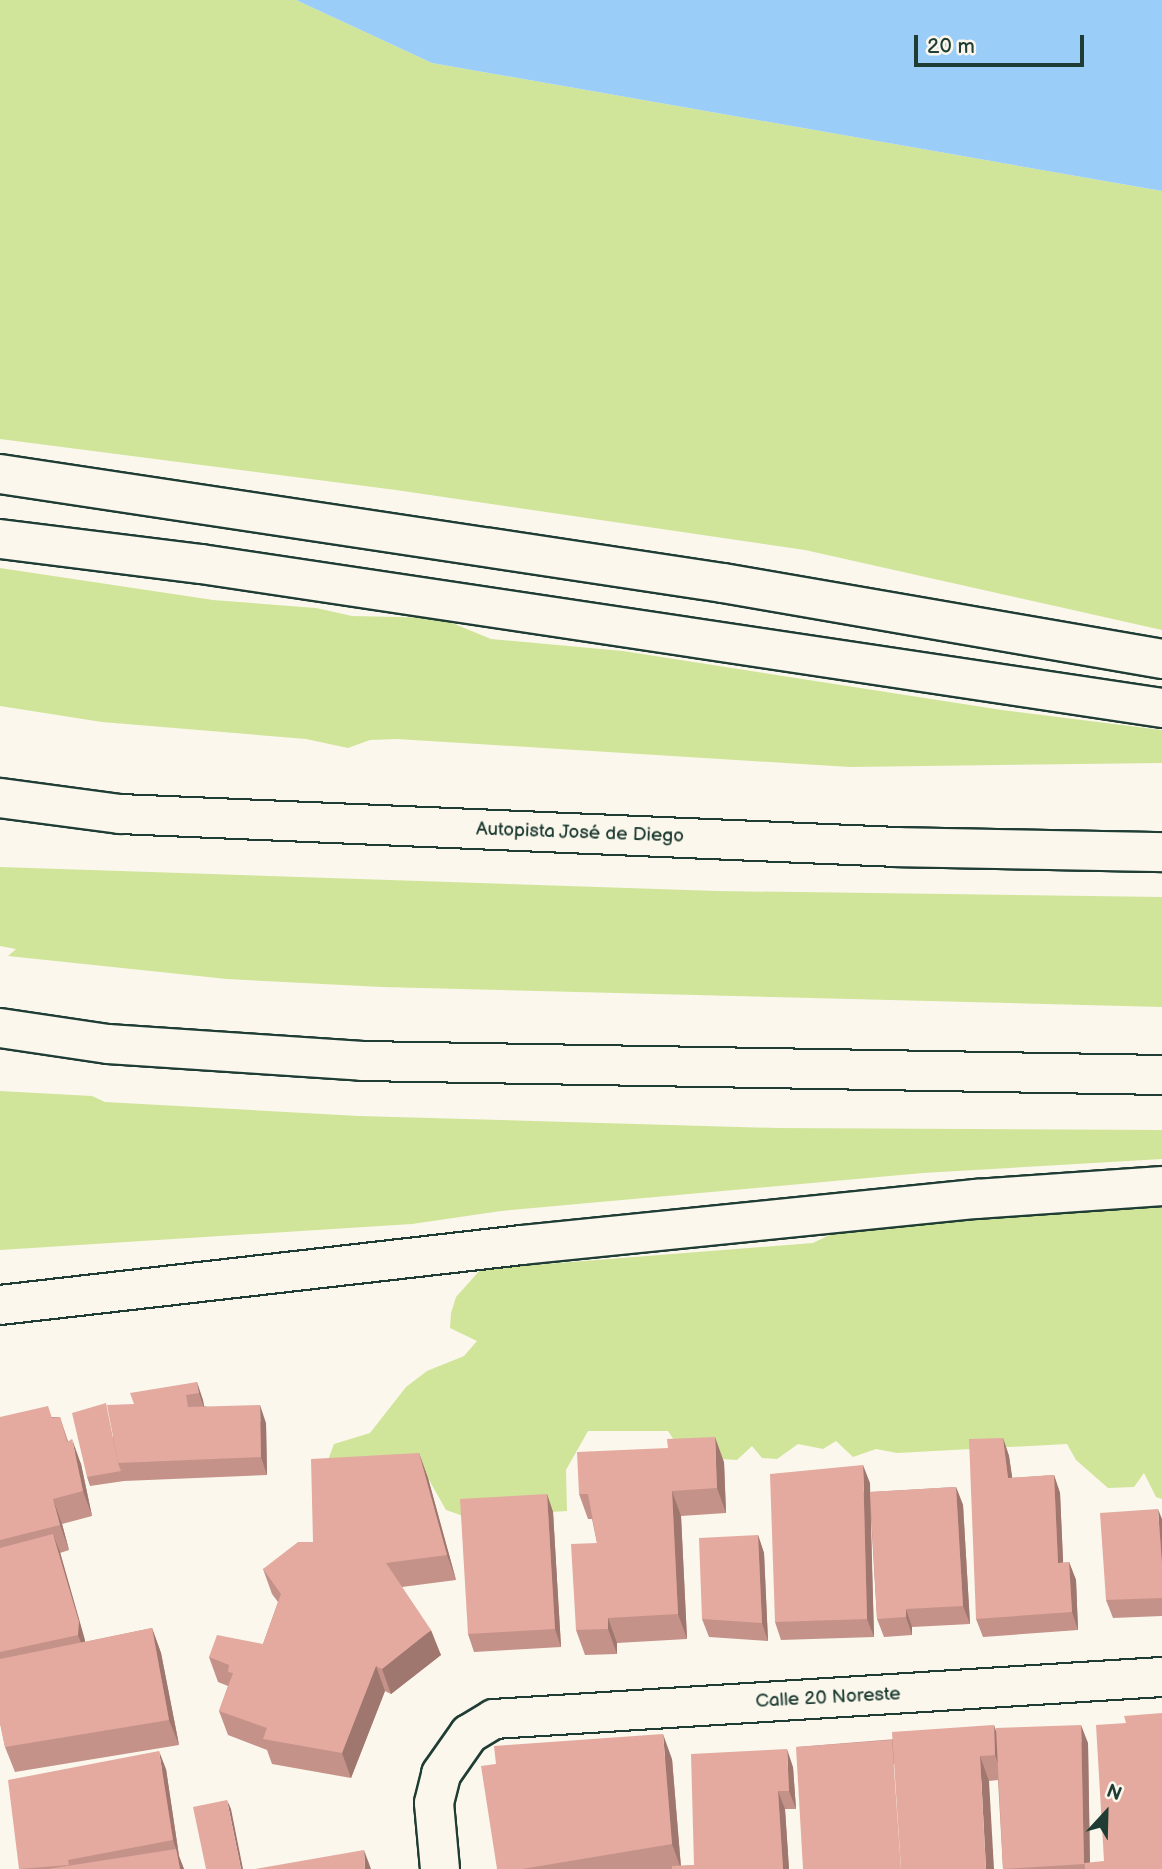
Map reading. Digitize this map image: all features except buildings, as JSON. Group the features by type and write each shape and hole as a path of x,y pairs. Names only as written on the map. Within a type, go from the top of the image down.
{"main road":[{"path":"0,474 723,583 1162,659"},
{"path":"0,539 215,566 1162,708"},
{"name":"Autopista José de Diego","path":"0,798 120,814 897,847 1162,852"},
{"path":"0,1028 108,1044 362,1061 1162,1075"},
{"path":"0,1306 522,1245 978,1199 1162,1186"},
{"name":"Calle 20 Noreste","path":"440,1869 434,1803 441,1774 469,1734 494,1719 1162,1677"}],"green space":[{"path":"0,0 296,0 432,63 1162,191 1162,630 805,550 396,490 0,439"},
{"path":"0,568 213,600 316,608 352,616 440,618 491,639 623,651 1002,710 1162,730 1162,763 850,767 397,739 370,740 348,748 306,739 102,722 0,706"},
{"path":"0,867 717,891 1162,897 1162,1007 382,987 227,979 8,956 16,949 0,946"},
{"path":"0,1091 92,1096 105,1102 359,1116 777,1128 1162,1130 1162,1159 923,1173 501,1211 412,1224 0,1250"},
{"path":"1162,1204 1162,1499 1156,1497 1144,1473 1134,1487 1108,1488 1076,1460 1067,1444 897,1453 876,1449 853,1457 836,1441 823,1449 798,1444 777,1459 762,1458 752,1446 737,1460 720,1459 674,1440 668,1431 588,1431 566,1470 567,1511 466,1517 446,1510 428,1478 344,1477 328,1460 334,1444 370,1433 406,1387 427,1371 464,1356 477,1341 450,1328 456,1297 481,1269 813,1243 842,1229"}],"water":[{"path":"296,0 1162,0 1162,191 432,63"}]}
